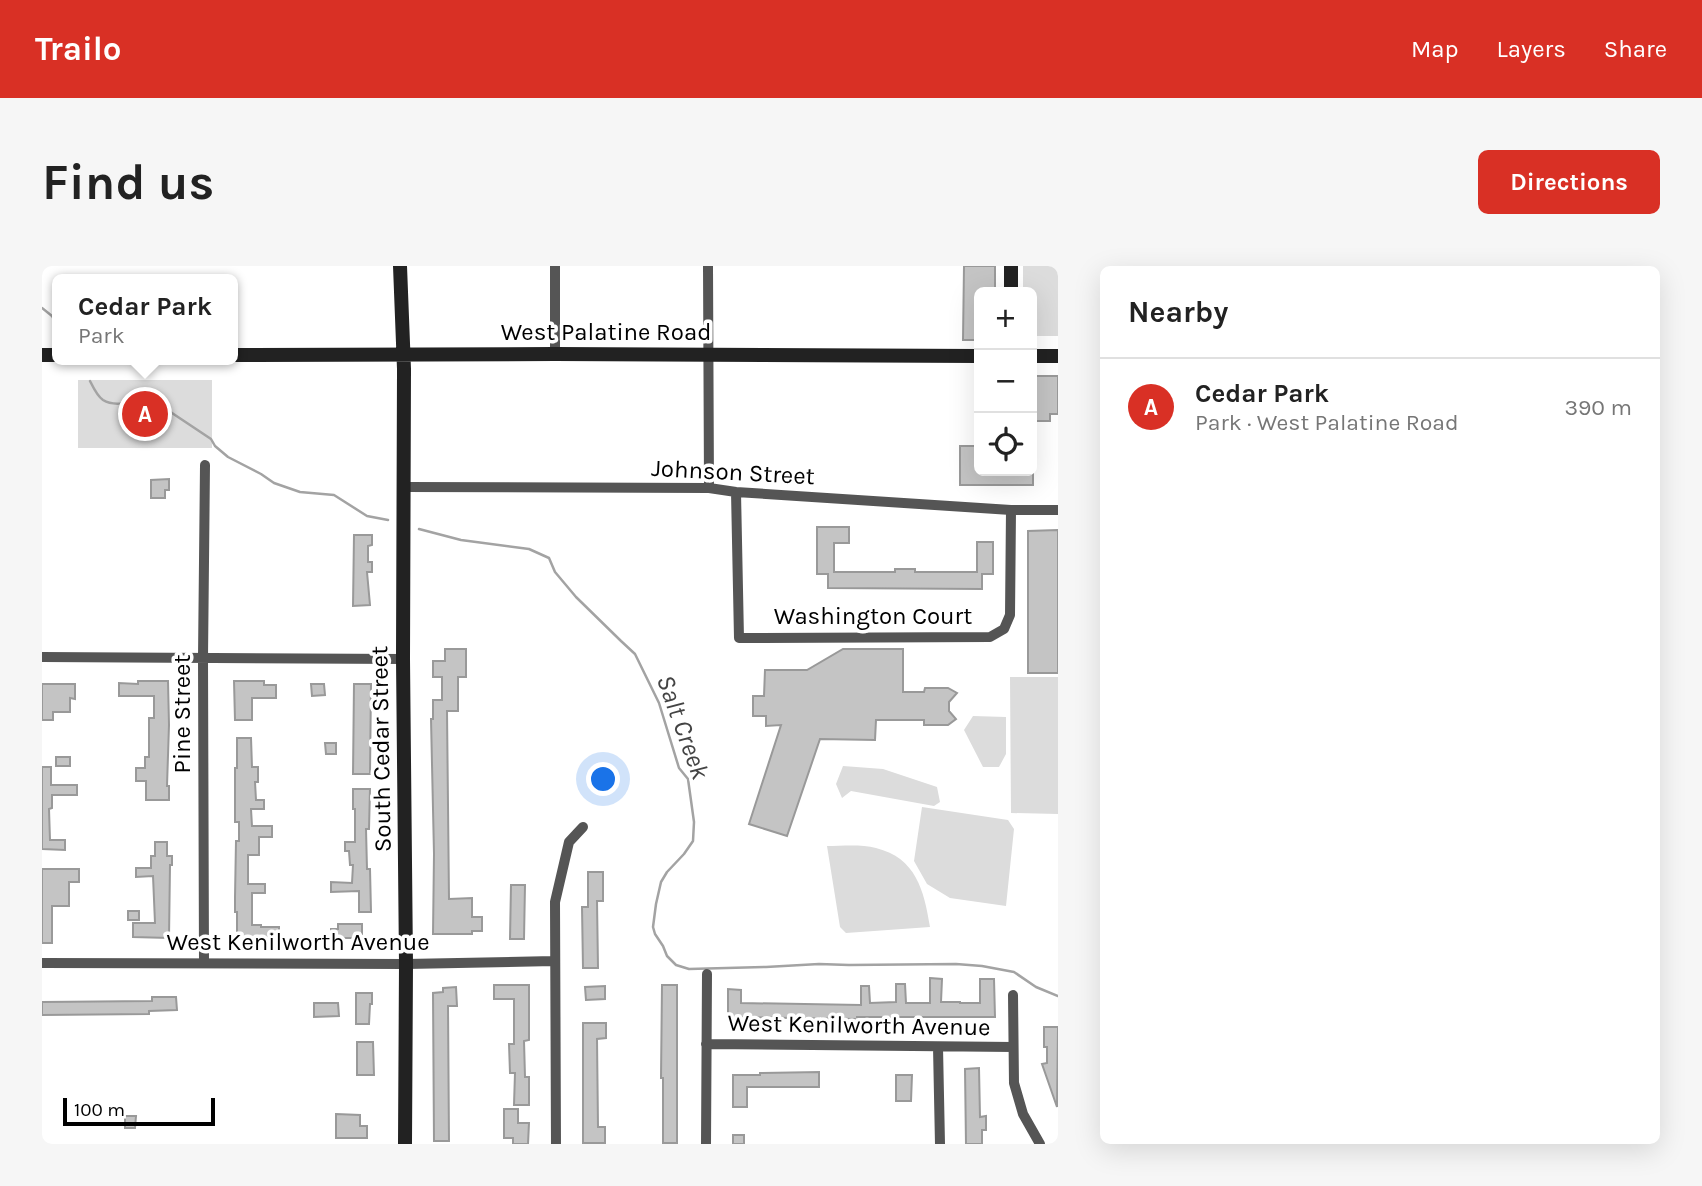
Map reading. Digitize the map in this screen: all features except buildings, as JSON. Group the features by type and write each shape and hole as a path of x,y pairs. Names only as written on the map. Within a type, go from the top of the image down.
{"street":[{"name":"South Cedar Street","path":"400,266 404,354 405,1144"},
{"path":"555,266 555,354"},
{"path":"708,266 709,488"},
{"path":"1011,266 1011,287"},
{"name":"West Palatine Road","path":"238,355 974,356"},
{"path":"1037,356 1058,356"},
{"name":"Pine Street","path":"204,963 205,465"},
{"name":"Johnson Street","path":"404,487 709,488 1011,510 1058,510"},
{"name":"Washington Court","path":"736,492 739,638 990,637 1004,629 1010,615 1011,510"},
{"path":"42,657 403,659"},
{"path":"556,1144 555,902 569,842 583,827"},
{"name":"West Kenilworth Avenue","path":"42,963 406,964 554,961"},
{"path":"706,1144 707,974"},
{"path":"1013,995 1014,1083 1023,1114 1040,1144"},
{"name":"West Kenilworth Avenue","path":"706,1044 1013,1047"},
{"path":"938,1047 940,1144"}],"shaded area":[{"path":"1023,266 1058,266 1058,336 1037,336 1037,287 1023,287"},
{"path":"78,380 212,380 212,448 78,448"},
{"path":"1010,677 1058,677 1058,814 1011,813"},
{"path":"973,716 1006,717 1006,754 999,767 983,767 964,730"},
{"path":"843,766 883,769 937,787 940,802 934,806 851,791 842,798 836,784"},
{"path":"922,807 1008,820 1014,829 1006,906 950,898 927,884 914,861"},
{"path":"827,846 876,848 900,859 916,877 921,888 930,927 846,933 840,927"}],"waterway":[{"name":"Salt Creek","path":"42,308 52,316"},
{"name":"Salt Creek","path":"90,381 99,396 108,402 125,403 148,397 211,439 228,457 274,483 300,492 334,495 367,516 388,520"},
{"name":"Salt Creek","path":"419,529 461,540 529,549 549,558 555,572 576,597 635,654 659,703 679,768 688,779 694,822 693,841 661,882 653,927 667,956 676,965 689,969 819,964 982,966 1014,972 1036,987 1058,996"}],"place":[{"name":"Cedar Park","path":"145,414"}]}
